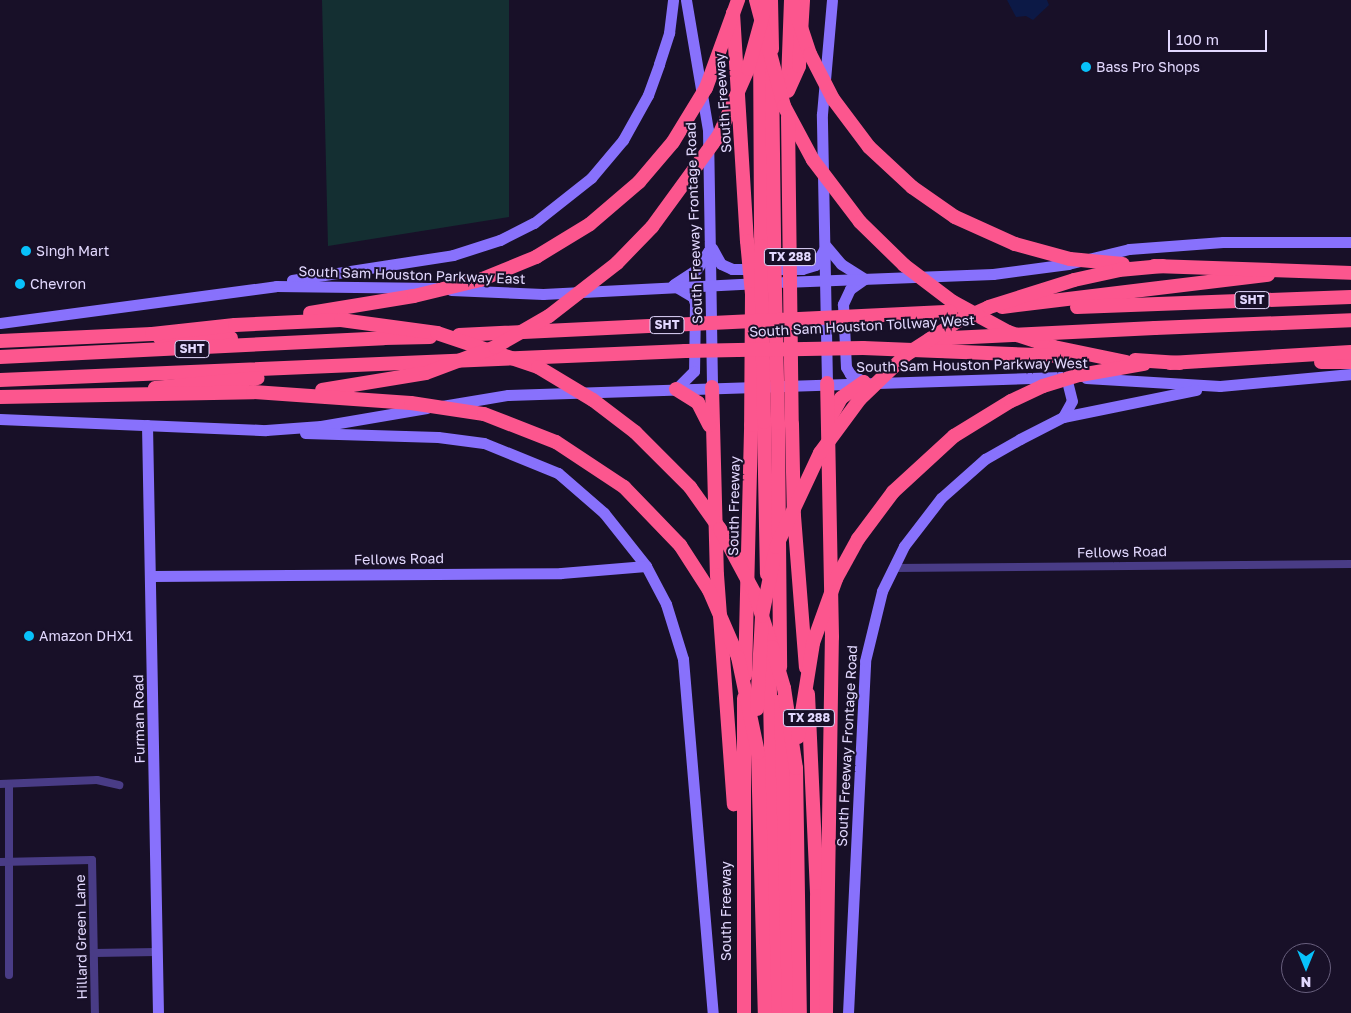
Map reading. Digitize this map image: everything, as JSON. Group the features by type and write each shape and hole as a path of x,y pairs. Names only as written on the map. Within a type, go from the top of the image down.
{"highway":[{"name":"South Freeway","path":"732,0 747,241 764,423 742,754 744,1013"},
{"path":"0,340 152,334 235,325 414,296 480,280 536,257 590,224 639,182 686,123 706,88 738,0"},
{"path":"758,0 767,247"},
{"path":"758,0 784,106 813,160 860,222 904,265 953,302 1008,332 1073,351 1144,364"},
{"path":"769,0 764,423 776,1013"},
{"path":"0,398 292,393 368,385 452,365 519,336 578,296 652,227 719,136 748,69 769,0"},
{"path":"792,0 810,54 842,111 869,147 929,200 985,232 1040,252 1107,264 1351,273"},
{"name":"TX 288","path":"792,0 788,91 794,516 808,696 816,896 817,1013"},
{"path":"788,91 799,66 803,0"},
{"path":"765,1013 757,689 762,616 776,548 820,453 860,399 907,354 958,321 989,307 1074,280 1119,270 1163,266"},
{"path":"1153,296 1351,267"},
{"name":"SHT","path":"1153,296 1351,297"},
{"name":"South Sam Houston Tollway West","path":"384,338 950,312 1153,296"},
{"path":"235,325 341,320 437,332 538,367 593,400 635,432 690,486 720,529 755,594 784,688 796,768"},
{"name":"South Sam Houston Tollway West","path":"374,365 1351,320"},
{"path":"0,340 384,338"},
{"name":"SHT","path":"0,358 384,338"},
{"path":"685,351 863,348 1180,363 1351,362"},
{"path":"800,1013 796,768 803,687 816,634 847,557 893,492 954,436 1011,401 1043,386 1080,375 1144,364 1351,352"},
{"path":"0,398 212,384 374,365"},
{"name":"SHT","path":"0,380 374,365"},
{"path":"829,421 840,398 864,382"},
{"path":"826,1013 832,721 827,383"},
{"path":"712,387 717,575 742,932"},
{"path":"676,389 704,410 713,436"},
{"path":"292,393 411,403 484,414 556,442 624,487 680,545 709,590 738,656 758,753"},
{"path":"764,423 789,1013"}],"main road":[{"path":"276,286 299,279 454,255 500,240 534,223 591,178 623,140 651,87 669,33 673,0"},
{"name":"South Freeway Frontage Road","path":"686,0 708,130 712,387"},
{"path":"827,383 826,246 822,114 832,0"},
{"path":"826,281 993,274 1068,264 1139,248 1224,242 1351,242"},
{"path":"676,389 694,371 695,303 693,297 673,285 697,269 711,246 721,264 732,269 802,269 815,265 826,246"},
{"path":"826,246 841,264 864,279"},
{"path":"864,279 850,289 843,304 846,366 850,374 864,382"},
{"name":"South Sam Houston Parkway East","path":"0,323 276,286 358,285 543,294 673,285 826,281"},
{"name":"South Sam Houston Parkway West","path":"712,387 1066,376 1220,386 1351,374"},
{"path":"1063,418 1072,401 1066,376"},
{"name":"South Freeway Frontage Road","path":"848,1013 865,661 877,606 894,568 915,531 955,486 985,460 1063,418 1220,386"},
{"path":"266,430 321,426 508,395 712,387"},
{"path":"0,419 438,437 484,443 558,472 604,513 646,566 666,604 683,659 713,1013"},
{"name":"Furman Road","path":"147,425 152,576 158,1013"},
{"name":"Fellows Road","path":"152,576 561,573 646,566"}],"street":[{"name":"Fellows Road","path":"894,568 1351,564"},
{"path":"0,784 97,780 119,786"},
{"path":"9,784 11,862 9,975"},
{"name":"Hillard Green Lane","path":"11,862 92,860 95,1013"},
{"path":"0,862 11,862"},
{"path":"94,953 157,952"}],"green space":[{"path":"322,0 509,0 509,217 328,246"}],"water":[{"path":"1007,0 1047,0 1049,5 1033,20 1026,16 1016,17"}],"place":[{"name":"Bass Pro Shops","path":"1086,67"},
{"name":"Singh Mart","path":"26,251"},
{"name":"Chevron","path":"20,284"},
{"name":"Amazon DHX1","path":"29,636"}]}
